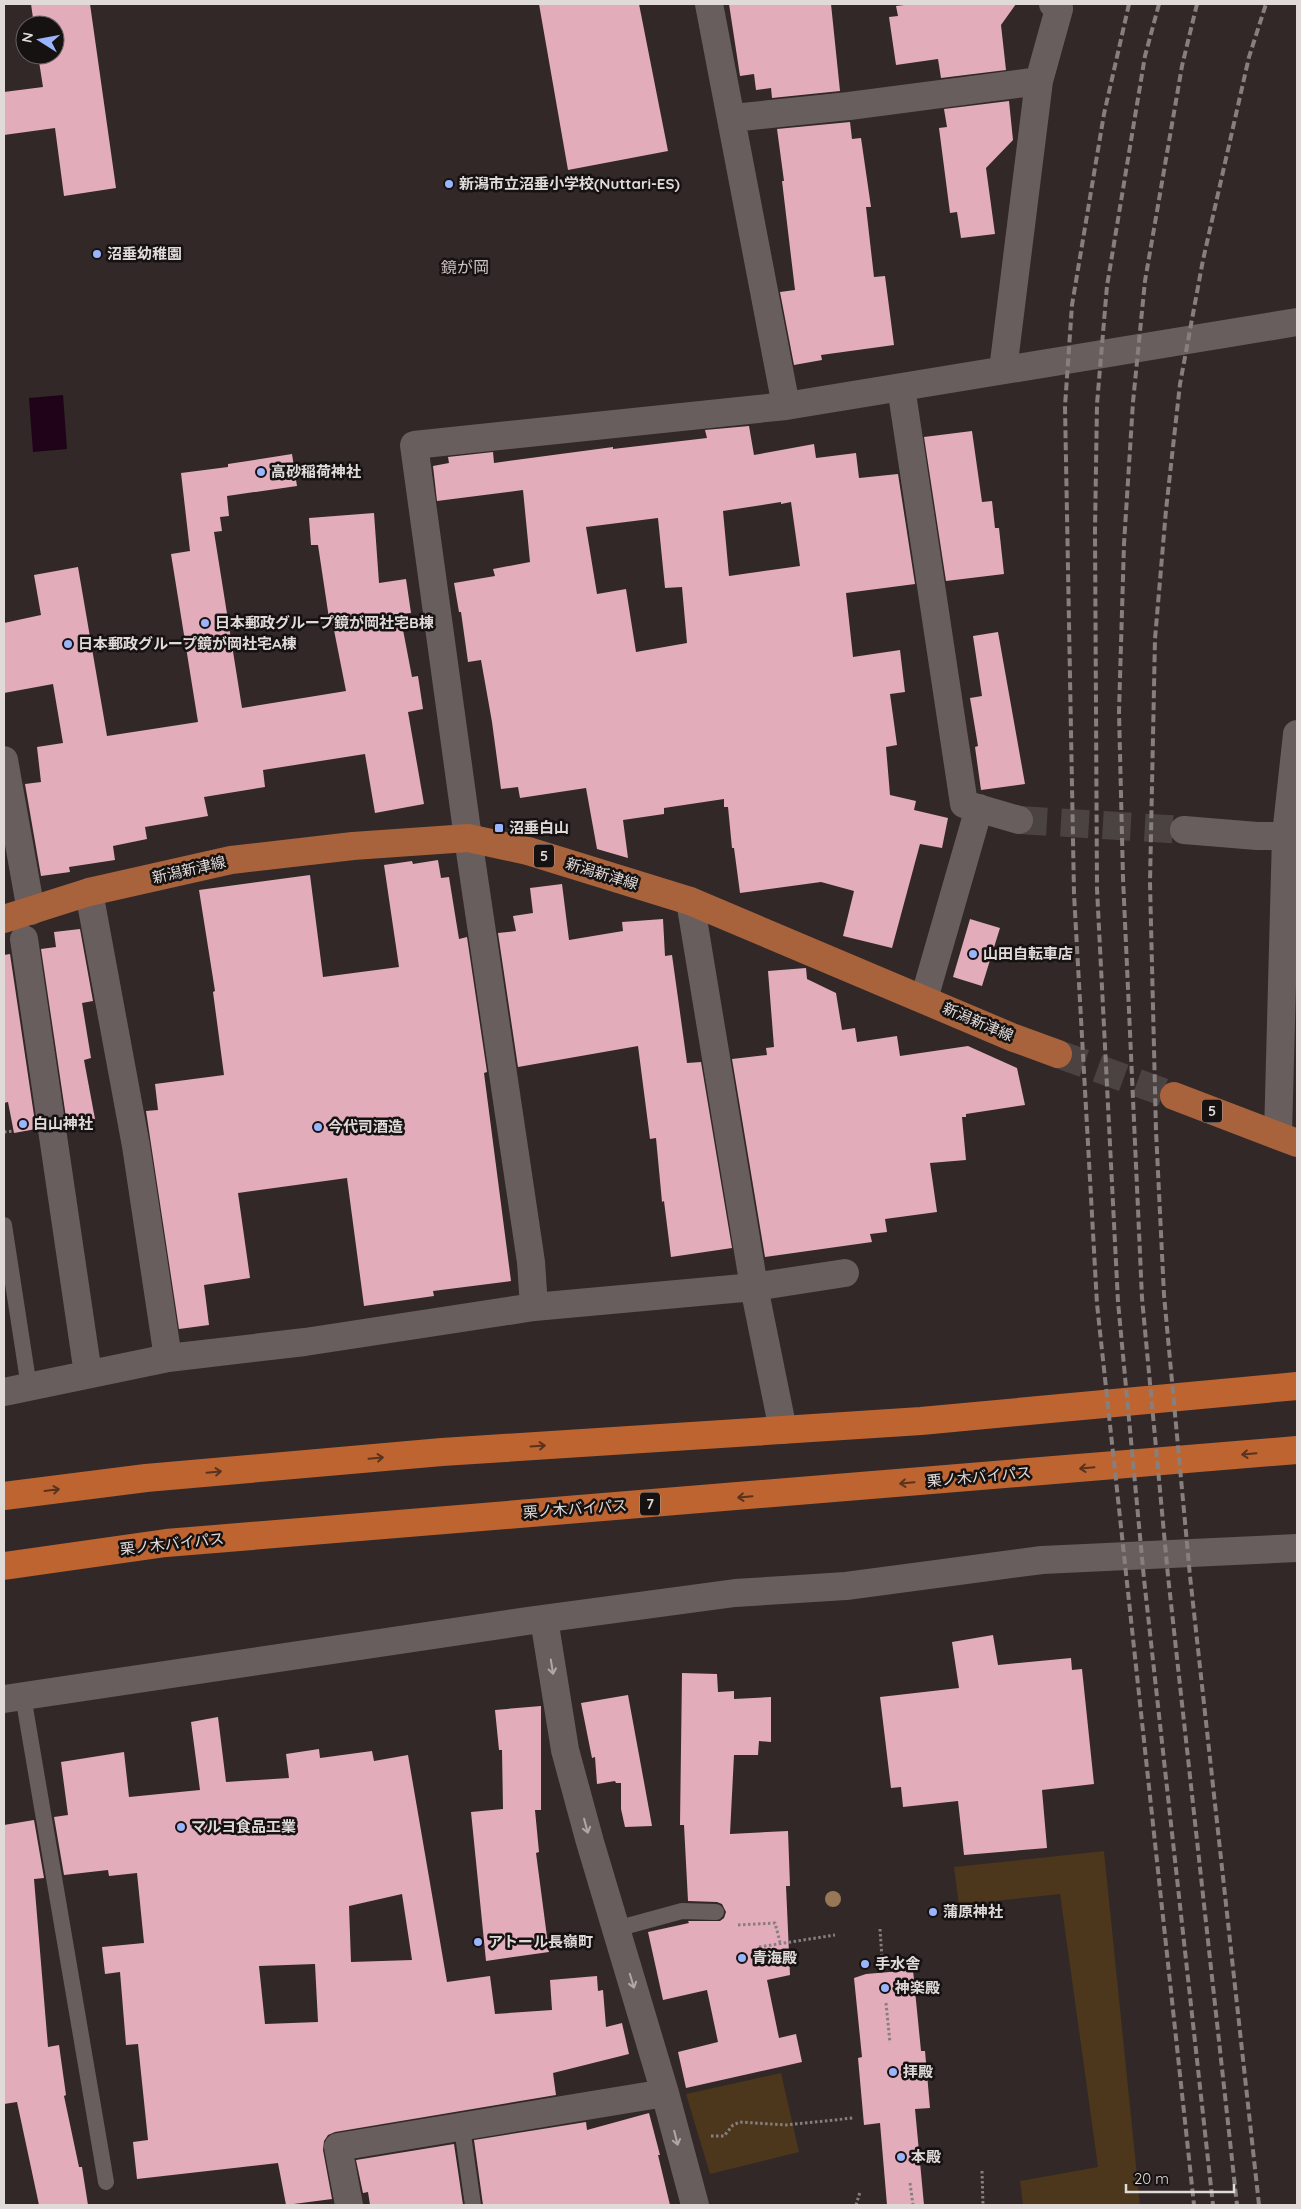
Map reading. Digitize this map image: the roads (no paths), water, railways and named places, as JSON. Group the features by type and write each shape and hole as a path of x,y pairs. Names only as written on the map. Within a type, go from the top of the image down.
{"highway":[{"path":"4,1496 146,1478 422,1454 921,1421 1297,1386"},
{"name":"栗ノ木バイパス","path":"4,1566 185,1541 1297,1450"}],"main road":[{"name":"新潟新津線","path":"4,919 89,892 231,860 353,846 468,838 528,852 690,901 1014,1038 1058,1054"},
{"name":"5","path":"1174,1096 1288,1139"}],"street":[{"path":"709,4 786,406"},
{"path":"1003,370 1039,81 1059,9 1053,4"},
{"path":"732,118 849,106 1039,81"},
{"path":"534,1307 531,1262 468,838 414,445 786,406 1297,322"},
{"path":"901,387 964,804 1019,820"},
{"path":"1288,1139 1291,836 1297,734"},
{"path":"4,760 31,911"},
{"path":"924,999 979,808"},
{"path":"1184,830 1257,836 1291,836"},
{"path":"89,892 136,1146 168,1358"},
{"path":"690,901 754,1287 783,1430"},
{"path":"24,939 88,1374"},
{"path":"17,1389 168,1358 305,1342 534,1307 754,1287 845,1272"},
{"path":"14,1697 544,1619 735,1593 846,1586 1042,1560 1297,1548"},
{"path":"544,1619 565,1750 590,1842 665,2093 676,2140 695,2205"},
{"path":"348,2205 338,2147 665,2093"}],"lane":[{"path":"4,1225 17,1389"},
{"path":"14,1697 106,2182"},
{"path":"616,1928 682,1911 716,1912"},
{"path":"462,2128 473,2205"}],"tunnel":[{"path":"1019,820 1184,830"},
{"path":"1058,1054 1174,1096"}],"railway":[{"path":"1129,4 1104,114 1072,305 1065,406 1074,894 1097,1304 1194,2205"},
{"path":"1159,4 1145,56 1107,286 1097,404 1095,530 1097,889 1118,1302 1144,1579 1213,2205"},
{"path":"1197,4 1182,66 1145,281 1133,402 1124,544 1119,712 1123,878 1142,1298 1168,1576 1237,2205"},
{"path":"1259,2205 1190,1576 1164,1295 1156,1131 1150,883 1155,639 1166,510 1180,384 1203,260 1249,57 1266,4"}],"place":[{"name":"新潟市立沼垂小学校(Nuttari-ES)","path":"449,184"},
{"name":"沼垂幼稚園","path":"97,254"},
{"name":"高砂稲荷神社","path":"261,472"},
{"name":"日本郵政グループ鏡が岡社宅B棟","path":"205,623"},
{"name":"日本郵政グループ鏡が岡社宅A棟","path":"68,644"},
{"name":"沼垂白山","path":"499,828"},
{"name":"山田自転車店","path":"973,954"},
{"name":"白山神社","path":"23,1124"},
{"name":"今代司酒造","path":"318,1127"},
{"name":"マルヨ食品工業","path":"181,1827"},
{"name":"蒲原神社","path":"933,1912"},
{"name":"アトール長嶺町","path":"478,1942"},
{"name":"青海殿","path":"742,1958"},
{"name":"手水舎","path":"865,1964"},
{"name":"神楽殿","path":"885,1988"},
{"name":"拝殿","path":"893,2072"},
{"name":"本殿","path":"901,2157"}],"district":[{"name":"鏡が岡","path":"465,267"}]}
